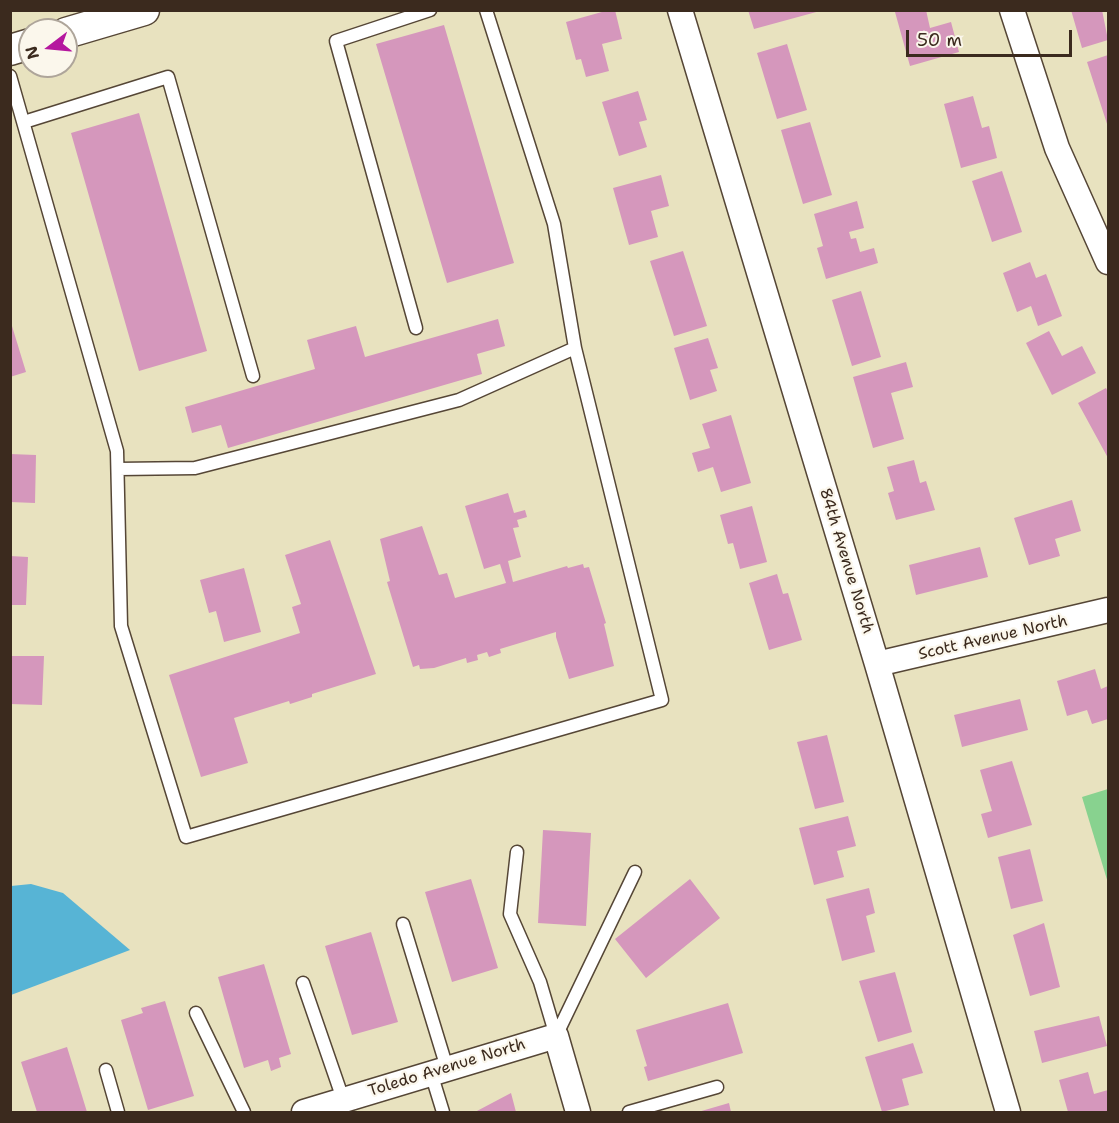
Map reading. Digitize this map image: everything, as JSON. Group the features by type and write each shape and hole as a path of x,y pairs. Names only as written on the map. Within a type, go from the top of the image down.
{"street":[{"path":"78,29 144,10"},
{"name":"84th Avenue North","path":"680,10 877,664 1008,1113"},
{"path":"1012,10 1057,148 1108,262"},
{"name":"Scott Avenue North","path":"877,664 1108,610"},
{"path":"556,1036 578,1113"},
{"name":"Toledo Avenue North","path":"304,1113 556,1036"}],"lane":[{"path":"416,328 336,41 430,10"},
{"path":"10,76 117,452 121,626 186,837 662,700 575,348 554,224 486,10"},
{"path":"24,122 168,77 253,376"},
{"path":"118,470 195,468 459,400 575,348"},
{"path":"517,852 510,914 540,982 556,1036"},
{"path":"556,1036 635,872"},
{"path":"403,924 439,1070 443,1113"},
{"path":"303,983 335,1105"},
{"path":"196,1013 244,1113"},
{"path":"106,1070 118,1113"},
{"path":"629,1113 717,1087"}],"green space":[{"path":"1108,789 1108,883 1082,797"}],"water":[{"path":"31,884 63,893 130,950 11,995 11,886"}],"building":[{"path":"615,10 622,39 602,44 609,71 586,77 581,59 576,60 566,22"},
{"path":"748,10 820,10 820,11 754,29"},
{"path":"926,10 930,28 951,22 959,52 910,66 895,12"},
{"path":"1071,10 1102,10 1108,40 1082,48"},
{"path":"444,25 514,263 447,283 376,44"},
{"path":"787,44 807,110 777,119 757,53"},
{"path":"1108,55 1108,127 1087,62"},
{"path":"638,91 647,120 639,122 647,147 619,156 602,102"},
{"path":"973,96 982,128 989,126 997,158 961,168 944,104"},
{"path":"139,113 207,351 139,371 71,133"},
{"path":"810,122 832,195 803,204 781,130"},
{"path":"1002,171 1022,232 992,242 972,181"},
{"path":"661,175 669,206 651,211 658,237 629,245 613,188"},
{"path":"857,201 864,228 849,232 851,239 856,238 860,252 874,248 878,263 826,279 817,248 823,246 814,214"},
{"path":"683,251 707,326 674,336 650,261"},
{"path":"1030,262 1036,278 1046,274 1062,316 1038,326 1031,306 1017,312 1003,273"},
{"path":"861,291 881,357 852,366 832,300"},
{"path":"498,319 505,346 477,354 482,374 228,448 221,425 192,433 185,407 315,369 307,340 356,326 365,357"},
{"path":"12,326 26,372 10,377 10,327"},
{"path":"1049,331 1062,356 1082,346 1096,373 1052,395 1026,343"},
{"path":"708,338 718,368 710,370 717,391 690,400 674,348"},
{"path":"906,362 913,387 891,393 904,439 873,448 853,377"},
{"path":"1106,388 1108,392 1108,458 1078,403"},
{"path":"731,415 751,483 721,492 713,467 698,472 692,453 710,448 702,424"},
{"path":"10,454 36,455 35,503 10,502"},
{"path":"914,460 920,483 926,481 935,510 896,520 888,493 894,491 887,467"},
{"path":"508,493 514,513 525,510 527,517 517,520 519,527 513,528 521,557 508,561 513,582 567,566 568,568 583,564 584,568 589,567 606,623 604,624 614,666 569,679 556,632 500,649 501,653 489,657 487,652 477,655 478,660 467,663 466,658 434,668 420,669 419,665 413,667 387,582 390,581 380,539 422,526 439,575 447,573 455,598 506,583 500,564 484,569 465,506"},
{"path":"1072,500 1081,531 1055,539 1060,556 1029,565 1014,518"},
{"path":"752,506 767,562 740,569 733,543 728,544 720,515"},
{"path":"330,540 376,674 312,694 312,697 290,704 289,701 234,718 248,763 201,777 169,675 300,633 292,607 301,604 285,555"},
{"path":"980,547 988,577 916,595 909,565"},
{"path":"10,556 28,557 26,605 10,605"},
{"path":"244,568 261,632 224,642 216,611 209,613 200,580"},
{"path":"777,574 783,594 788,593 802,640 769,650 749,583"},
{"path":"10,656 44,656 42,705 10,704"},
{"path":"1095,669 1101,689 1108,686 1108,719 1092,724 1087,710 1067,716 1057,681"},
{"path":"1020,699 1028,730 962,747 954,715"},
{"path":"827,735 844,802 815,809 797,742"},
{"path":"1012,761 1032,825 988,838 981,814 992,811 980,770"},
{"path":"848,816 856,846 837,851 844,877 814,885 799,828"},
{"path":"543,830 591,833 586,926 538,923"},
{"path":"1030,849 1043,901 1011,909 998,857"},
{"path":"471,879 498,968 452,982 425,892"},
{"path":"690,879 720,918 646,978 615,939"},
{"path":"869,888 875,913 866,916 875,952 842,961 826,899"},
{"path":"1044,923 1060,987 1030,996 1013,935"},
{"path":"371,932 398,1022 352,1035 325,946"},
{"path":"264,964 291,1054 279,1058 281,1067 271,1071 268,1060 244,1068 218,977"},
{"path":"895,972 912,1032 878,1042 859,981"},
{"path":"165,1001 194,1096 148,1110 121,1020 143,1013 141,1008"},
{"path":"728,1003 743,1053 648,1081 644,1067 647,1066 636,1030"},
{"path":"1099,1016 1107,1046 1042,1063 1034,1031"},
{"path":"913,1043 923,1073 902,1079 909,1105 882,1112 865,1057"},
{"path":"67,1047 87,1112 37,1112 21,1062"},
{"path":"1088,1072 1094,1094 1108,1090 1108,1112 1068,1112 1059,1080"},
{"path":"511,1093 516,1112 475,1112"},
{"path":"729,1103 731,1112 698,1112"}]}
